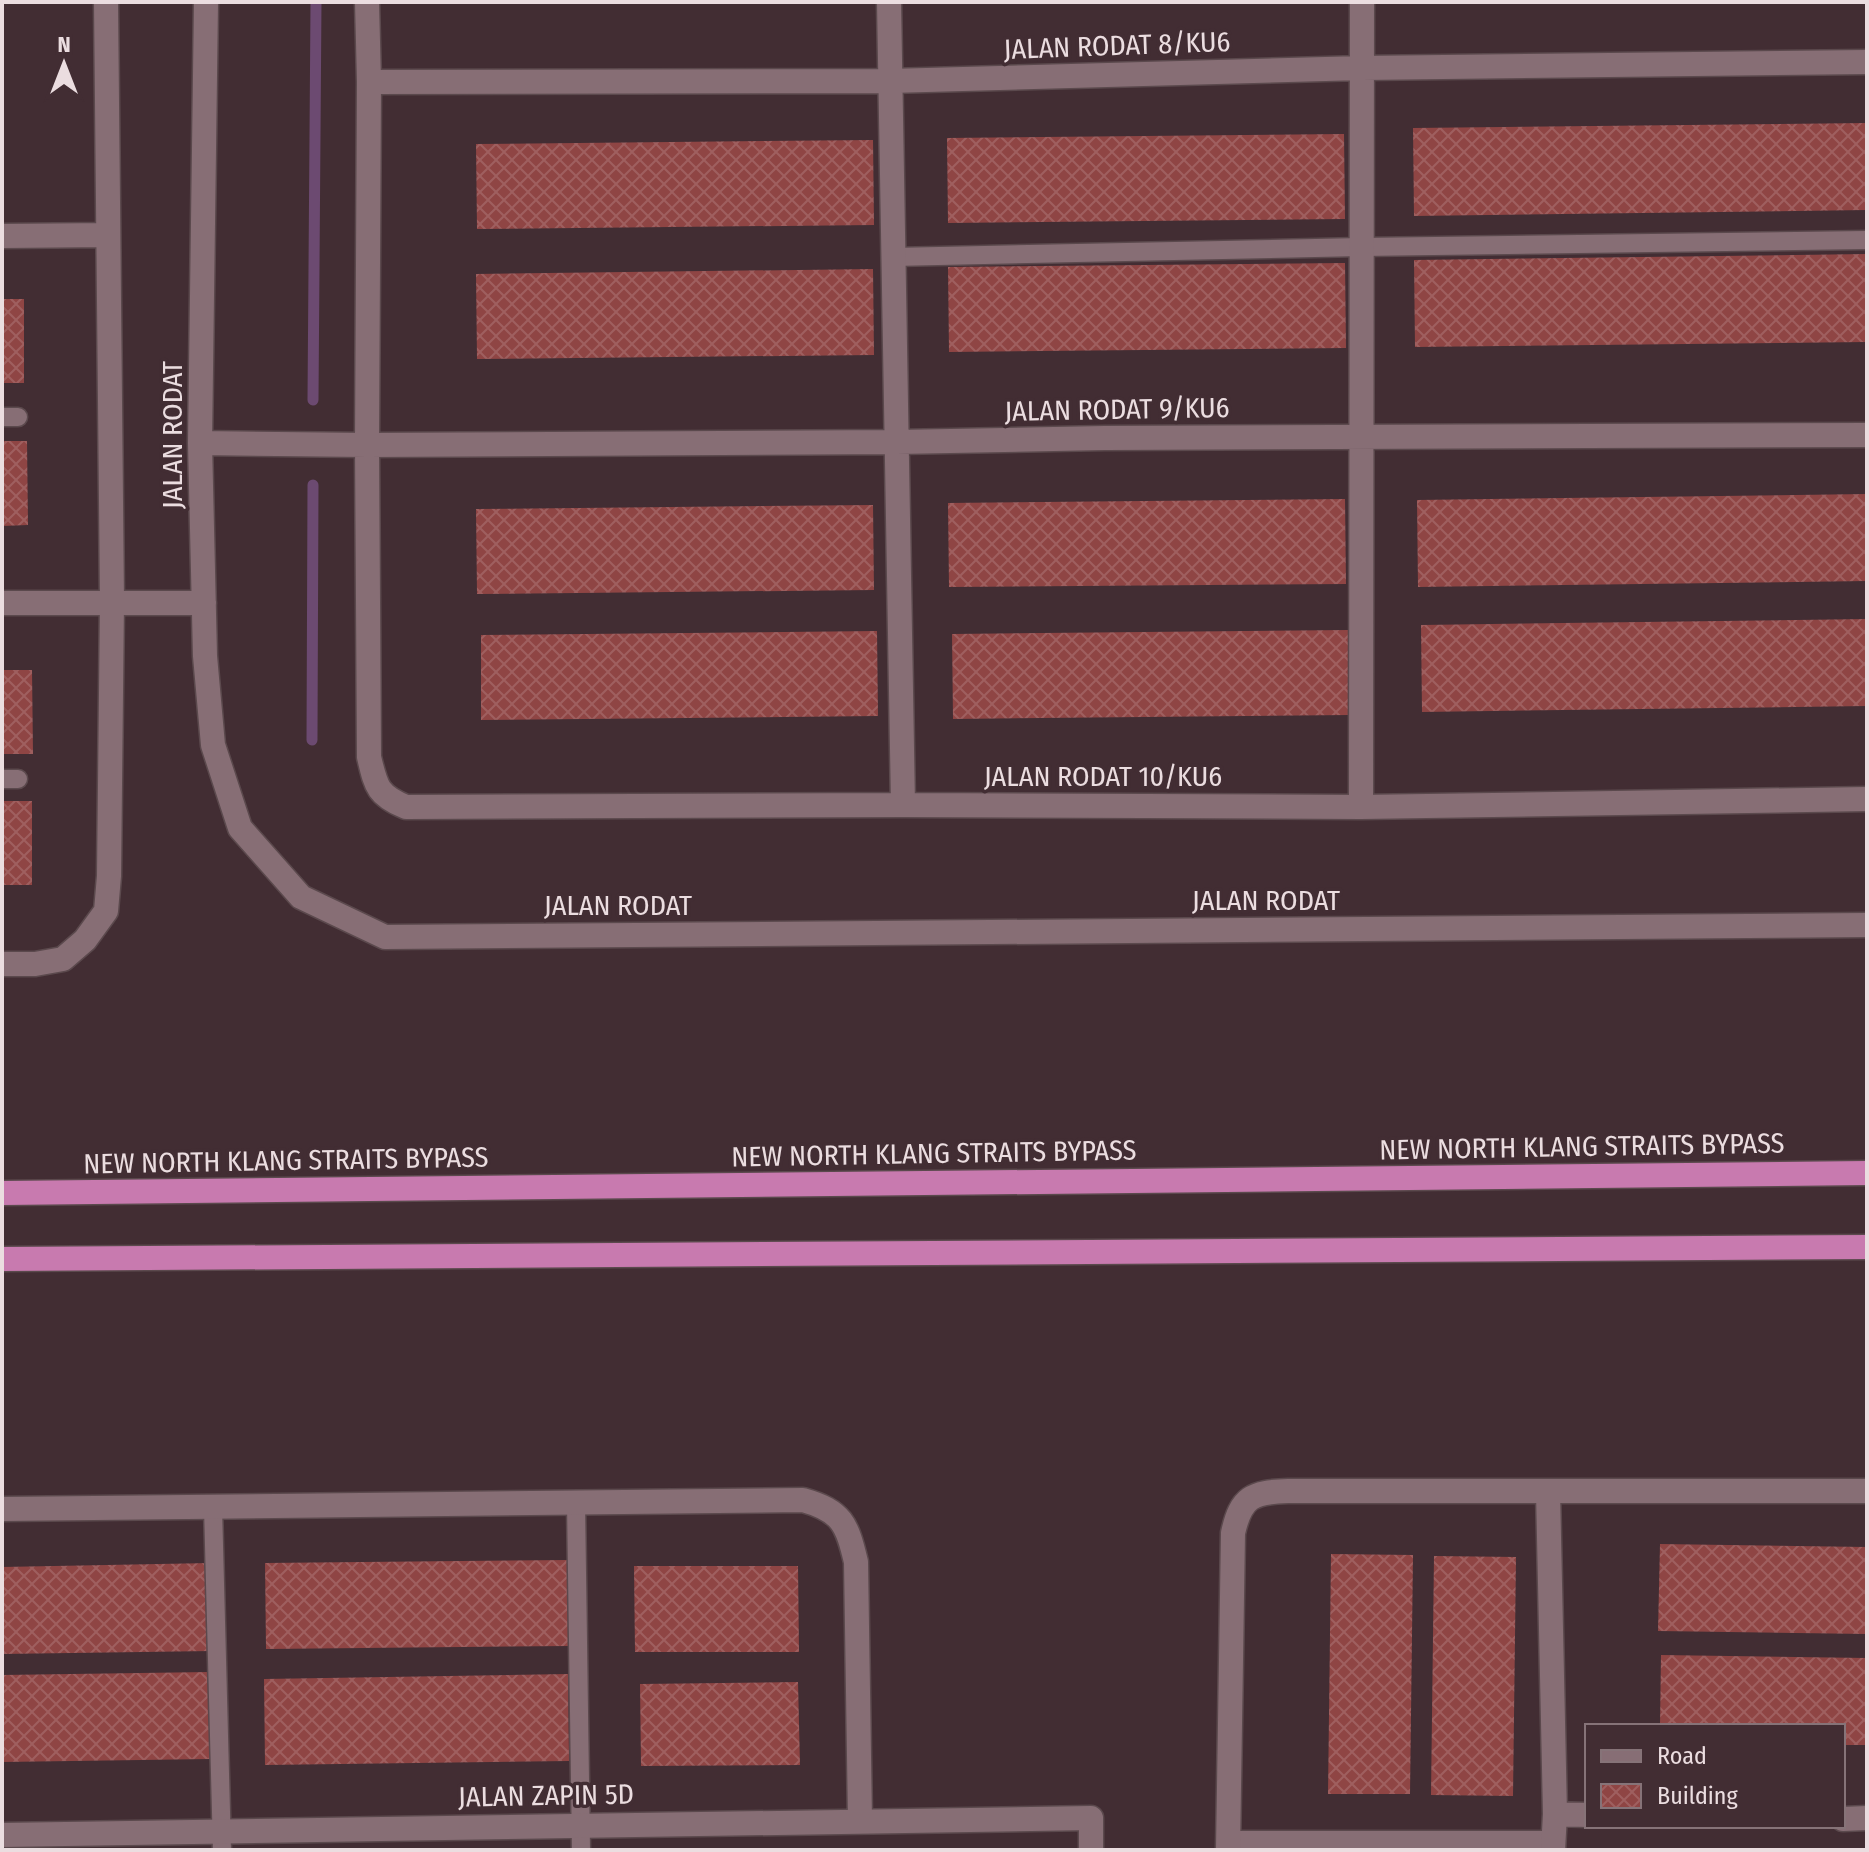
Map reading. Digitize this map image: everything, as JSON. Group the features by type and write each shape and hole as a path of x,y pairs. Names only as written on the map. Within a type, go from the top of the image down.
{"highway":[{"name":"NEW NORTH KLANG STRAITS BYPASS","path":"2,1193 1867,1173"},
{"path":"2,1259 1867,1247"}],"street":[{"path":"2,964 35,964 63,959 85,940 106,911 112,601 106,2"},
{"name":"JALAN RODAT","path":"206,2 200,443 205,656 213,745 240,828 301,897 385,937 1867,925"},
{"path":"367,2 367,445"},
{"path":"889,2 903,805"},
{"path":"1361,807 1362,2"},
{"name":"JALAN RODAT 8/KU6","path":"369,82 890,81 1362,68 1867,62"},
{"path":"2,236 108,235"},
{"name":"JALAN RODAT 9/KU6","path":"200,443 367,445 1867,435"},
{"name":"JALAN RODAT 10/KU6","path":"367,445 369,757 376,785 390,800 406,807 1361,807 1867,799"},
{"path":"2,603 204,603"},
{"path":"1228,1845 1233,1533 1238,1514 1249,1499 1265,1491 1867,1491"},
{"path":"1548,1491 1555,1814 1553,1845"},
{"path":"2,1509 803,1500 821,1505 838,1516 850,1537 856,1562 860,1820"},
{"path":"1555,1814 1585,1815"},
{"name":"JALAN ZAPIN 5D","path":"2,1835 222,1840 580,1825 1091,1818 1091,1850"},
{"path":"1845,1819 1867,1818"}],"lane":[{"path":"893,257 1867,240"},
{"path":"576,1503 581,1850"},
{"path":"213,1507 222,1840"},
{"path":"1228,1845 1553,1845"}],"building":[{"path":"1867,123 1867,210 1414,216 1413,128"},
{"path":"1344,134 1345,219 948,223 947,138"},
{"path":"873,140 874,225 477,229 476,144"},
{"path":"1867,254 1867,342 1415,347 1414,260"},
{"path":"1345,263 1346,348 949,352 948,267"},
{"path":"873,269 874,355 477,359 476,274"},
{"path":"2,299 24,299 24,383 2,383"},
{"path":"2,441 27,441 28,525 2,526"},
{"path":"1867,494 1867,581 1418,587 1417,500"},
{"path":"1345,499 1346,584 949,587 948,503"},
{"path":"873,505 874,590 477,594 476,509"},
{"path":"1867,619 1867,706 1422,712 1421,625"},
{"path":"1349,630 1349,715 953,719 952,634"},
{"path":"877,631 878,716 481,720 481,635"},
{"path":"2,670 32,670 33,754 2,754"},
{"path":"2,801 32,801 32,885 2,885"},
{"path":"1660,1544 1867,1547 1867,1634 1658,1631"},
{"path":"1331,1554 1413,1555 1410,1794 1328,1794"},
{"path":"1434,1556 1516,1557 1513,1796 1431,1795"},
{"path":"569,1560 570,1646 266,1649 265,1563"},
{"path":"211,1563 212,1651 2,1654 2,1567"},
{"path":"634,1566 798,1566 799,1652 635,1652"},
{"path":"1661,1655 1867,1658 1867,1745 1845,1745 1845,1724 1660,1724"},
{"path":"209,1672 211,1759 2,1762 2,1675"},
{"path":"568,1674 569,1761 265,1765 264,1679"},
{"path":"798,1682 800,1765 641,1766 640,1684"}],"waterway":[{"path":"313,400 316,2"},
{"path":"312,740 313,485"}]}
